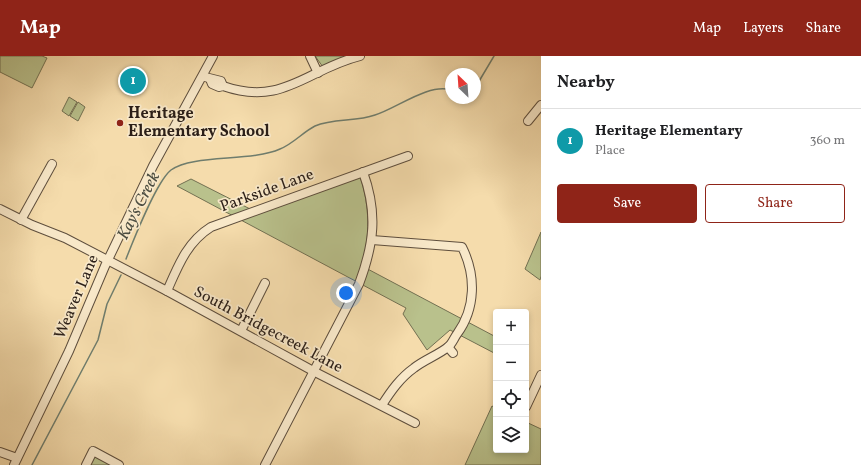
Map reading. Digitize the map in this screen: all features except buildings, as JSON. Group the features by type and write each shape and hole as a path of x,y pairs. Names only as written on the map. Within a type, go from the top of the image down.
{"street":[{"name":"Weaver Lane","path":"15,461 69,351 107,260 155,162 206,77 213,56"},
{"path":"310,56 318,73"},
{"path":"206,77 215,78 221,81 223,86 252,93 269,92 284,89 360,56"},
{"path":"528,121 538,111 541,105"},
{"name":"Parkside Lane","path":"167,291 184,253 201,233 211,227 408,156"},
{"path":"21,220 52,164"},
{"path":"265,465 359,284 368,261 372,240 373,215 370,192 364,172"},
{"name":"South Bridgecreek Lane","path":"0,209 21,220 65,238 167,291 314,372 415,423"},
{"path":"372,240 462,247 469,260 472,278 472,295 466,323 451,350 414,368 402,377 382,405"},
{"path":"241,331 266,283"},
{"path":"529,401 541,375"},
{"path":"86,465 93,451 119,465"},
{"path":"0,452 15,461"}],"green space":[{"path":"0,56 42,56 47,58 32,88 0,72"},
{"path":"315,56 346,56 323,67"},
{"path":"69,97 77,102 69,116 62,111"},
{"path":"78,102 85,107 78,121 70,116"},
{"path":"360,176 366,199 368,221 365,255 362,266 493,335 493,352 450,330 427,350 403,314 406,308 177,186 191,179 258,213"},
{"path":"541,232 541,276 540,280 525,269"},
{"path":"492,406 493,453 529,453 529,423 541,429 541,465 465,465"},
{"path":"95,455 112,465 90,465"}],"waterway":[{"name":"Kay's Creek","path":"481,78 494,56"},
{"name":"Kay's Creek","path":"126,259 152,198 165,176 171,170 181,165 193,162 254,156 268,153 285,147 315,126 329,122 368,117 383,112 422,93 432,90 445,89"},
{"name":"Kay's Creek","path":"32,465 98,340 107,304 121,275"}],"place":[{"name":"Heritage Elementary","path":"133,81"},
{"name":"Heritage Elementary School","path":"120,123"}]}
